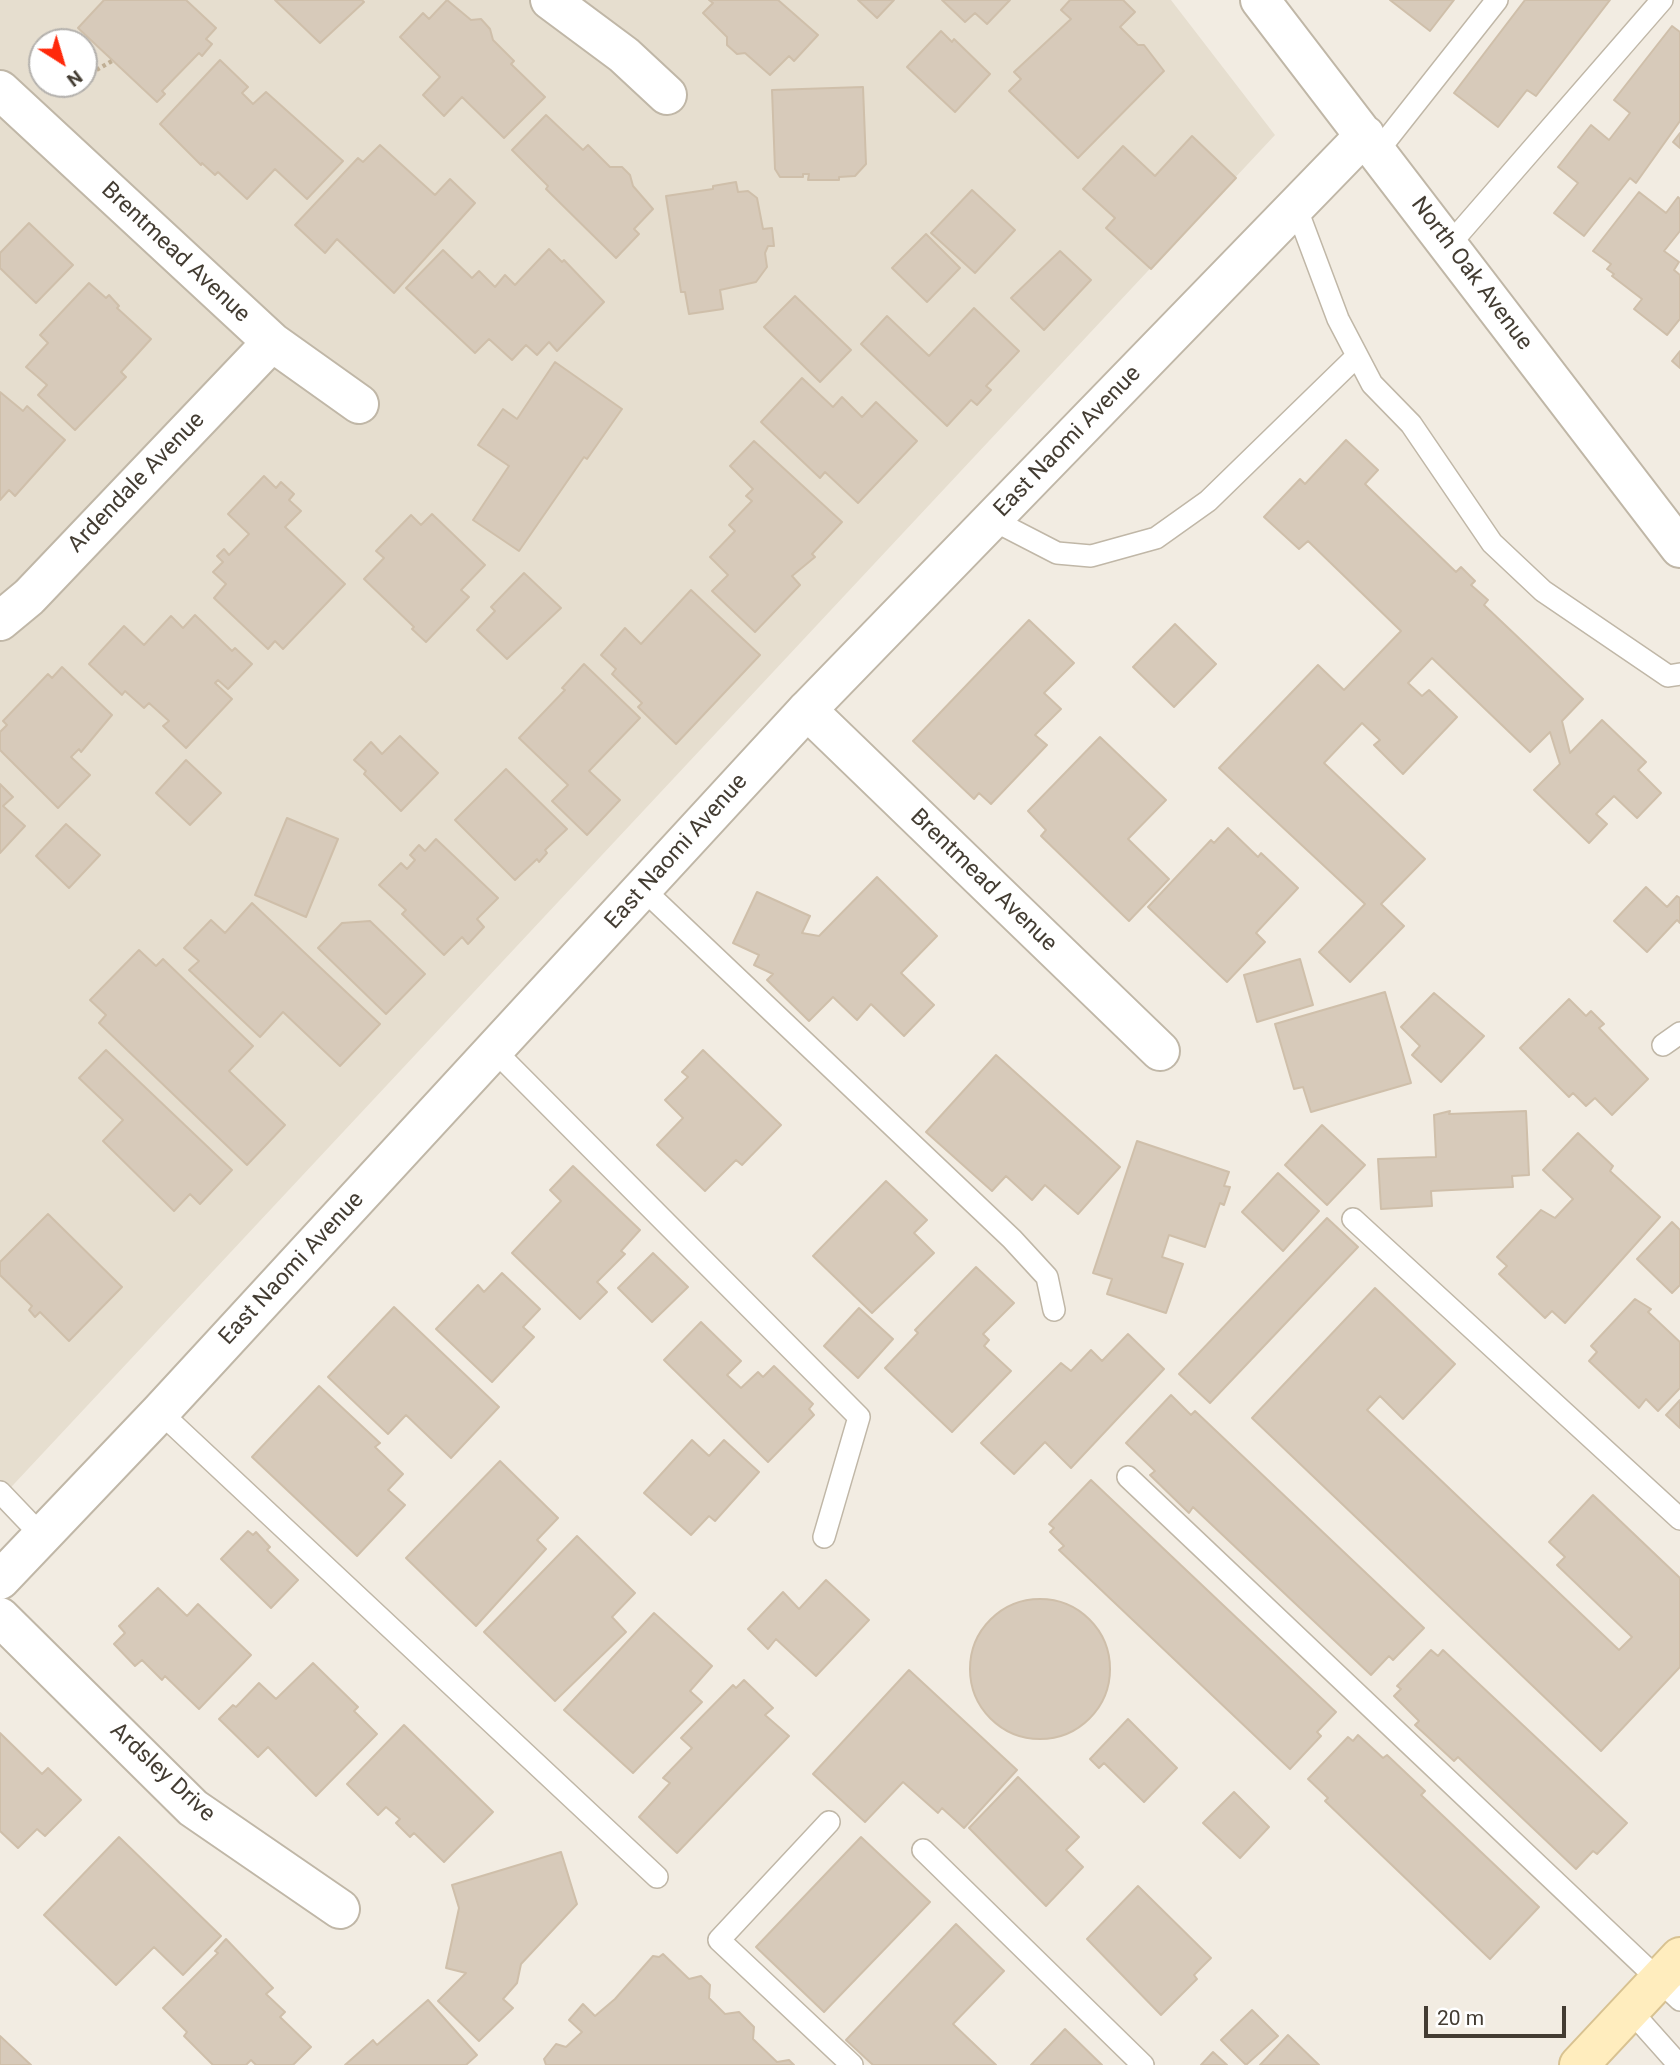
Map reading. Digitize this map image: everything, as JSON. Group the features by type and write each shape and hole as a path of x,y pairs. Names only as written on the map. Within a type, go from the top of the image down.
{"main road":[{"path":"1579,2065 1630,2010 1673,1979"}],"street":[{"path":"550,0 624,55 667,96"},
{"name":"North Oak Avenue","path":"1260,0 1680,548"},
{"name":"Brentmead Avenue","path":"0,90 272,342 359,404"},
{"name":"East Naomi Avenue","path":"0,1580 160,1412 807,710 1296,207 1371,144"},
{"name":"Ardendale Avenue","path":"0,621 29,597 272,342"},
{"name":"Brentmead Avenue","path":"807,710 1160,1051"},
{"name":"Ardsley Drive","path":"0,1617 193,1808 340,1909"}],"lane":[{"path":"1371,144 1497,0"},
{"path":"1449,245 1662,0"},
{"path":"1296,207 1338,319 1372,384 1411,424 1492,542 1543,590 1668,676 1680,674"},
{"path":"993,520 1057,553 1091,556 1156,538 1208,501 1357,356"},
{"path":"643,890 1012,1239 1046,1277 1055,1310"},
{"path":"494,1051 859,1417 824,1537"},
{"path":"1353,1219 1680,1518"},
{"path":"160,1412 657,1877"},
{"path":"1128,1477 1673,1979"},
{"path":"0,1492 42,1536"},
{"path":"829,1822 719,1940 852,2065"},
{"path":"923,1850 1143,2065"},
{"path":"1630,2010 1679,2065"}],"path":[{"path":"98,69 112,61"}],"shaded area":[{"path":"0,0 1171,0 1275,135 0,1499"}],"building":[{"path":"104,0 186,0 216,28 206,39 212,44 202,56 199,53 162,91 165,94 157,102 98,47 98,28 78,28"},
{"path":"275,0 362,0 364,2 320,43"},
{"path":"447,0 471,20 481,19 490,29 493,40 514,61 511,64 545,97 504,138 462,97 444,116 423,95 440,77 400,37 423,13 429,19"},
{"path":"709,0 778,0 818,35 794,61 789,56 770,75 745,53 737,54 727,45 727,37 703,13 713,3"},
{"path":"858,0 894,0 877,18"},
{"path":"942,0 1010,0 987,24 975,13 965,22"},
{"path":"1070,0 1123,0 1135,12 1120,27 1138,45 1144,45 1164,71 1078,158 1009,91 1021,79 1014,72 1071,19 1061,10"},
{"path":"1390,0 1454,0 1430,31"},
{"path":"1525,0 1610,0 1536,96 1527,90 1498,127 1454,93"},
{"path":"1672,26 1680,32 1680,121 1636,183 1630,178 1584,236 1554,213 1578,183 1558,167 1591,125 1609,140 1630,113 1614,100"},
{"path":"941,31 952,42 954,39 990,74 955,112 907,67"},
{"path":"220,60 248,87 242,93 253,104 266,92 343,161 307,199 275,169 247,199 218,172 215,175 202,163 201,165 160,124"},
{"path":"863,87 866,164 855,176 839,177 839,180 808,180 809,174 803,174 803,177 780,177 775,169 772,90"},
{"path":"546,115 583,150 588,145 610,167 622,167 630,175 633,186 653,209 634,229 639,234 616,258 546,189 548,186 512,150"},
{"path":"1680,133 1680,148 1673,142"},
{"path":"1192,136 1236,178 1151,269 1106,228 1115,218 1083,189 1123,146 1155,176"},
{"path":"380,145 435,195 450,179 475,203 394,293 337,239 325,253 295,225 358,158 363,162"},
{"path":"736,182 738,192 748,191 757,198 763,229 772,228 774,246 768,246 765,253 767,267 756,282 720,290 723,309 689,314 685,292 681,292 666,196 713,189 713,186"},
{"path":"972,190 1015,230 975,273 931,233"},
{"path":"1639,192 1666,213 1678,197 1680,199 1680,231 1664,251 1679,262 1674,270 1680,275 1680,319 1667,335 1634,309 1642,299 1612,276 1614,274 1607,269 1611,264 1593,251"},
{"path":"29,223 73,265 36,303 0,268 0,253"},
{"path":"926,234 960,268 927,302 892,268"},
{"path":"549,249 562,262 564,260 604,302 557,351 549,342 537,355 526,345 512,360 489,339 475,353 406,288 443,250 472,278 479,271 495,287 505,275 515,285"},
{"path":"1060,251 1091,280 1044,330 1011,298"},
{"path":"89,283 106,298 109,295 119,306 117,308 151,339 121,372 126,377 75,430 38,395 47,385 26,367 48,343 40,335"},
{"path":"795,296 851,350 820,382 764,327"},
{"path":"974,308 1019,351 986,386 991,390 977,405 971,400 947,426 861,344 887,316 929,356"},
{"path":"1680,351 1680,368 1672,361"},
{"path":"555,362 622,409 587,459 584,457 519,551 473,520 509,466 478,445 503,409 517,419"},
{"path":"802,378 833,407 842,397 862,417 876,402 917,441 858,503 825,472 820,478 761,422"},
{"path":"0,392 23,411 27,406 65,440 15,496 9,490 0,500"},
{"path":"1346,440 1378,470 1365,484 1456,572 1461,567 1475,581 1471,585 1488,600 1484,605 1583,699 1562,721 1570,753 1602,720 1646,762 1638,770 1661,793 1637,818 1614,796 1596,814 1607,824 1589,843 1534,790 1560,764 1550,732 1530,752 1432,658 1408,683 1422,696 1429,690 1457,717 1403,774 1374,745 1380,740 1362,723 1324,763 1425,859 1381,904 1404,926 1350,982 1319,952 1365,904 1219,768 1318,665 1344,690 1401,631 1308,541 1299,549 1264,517 1300,479 1305,484"},
{"path":"754,441 842,522 812,554 815,557 792,576 800,585 755,632 712,591 728,575 710,557 735,531 729,525 752,501 746,496 753,489 730,466"},
{"path":"264,476 276,488 281,482 294,494 289,500 301,511 285,527 345,584 283,649 275,641 268,649 214,598 226,584 213,572 223,562 217,556 224,549 229,555 249,534 228,514"},
{"path":"432,514 485,565 461,590 469,597 426,642 364,579 384,558 376,551 411,515 421,525"},
{"path":"524,573 561,608 507,659 477,630 495,611 491,607"},
{"path":"691,590 760,655 676,744 638,707 642,703 612,674 616,669 601,655 625,628 641,644"},
{"path":"195,615 232,651 235,648 252,664 228,689 218,680 215,683 232,699 186,748 163,726 169,721 149,703 144,708 125,691 122,695 89,664 124,626 144,645 171,616 183,628"},
{"path":"1029,620 1074,663 1044,693 1061,709 1035,735 1047,745 991,804 979,793 974,799 913,741"},
{"path":"1175,624 1216,664 1174,707 1133,667"},
{"path":"584,664 640,718 589,771 620,800 587,835 552,801 568,785 519,738 565,690 562,688"},
{"path":"62,667 112,715 81,752 79,749 71,757 90,775 58,808 0,750 0,732 7,725 3,721 48,674 52,678"},
{"path":"400,736 438,773 401,811 364,774 366,771 354,760 371,742 382,754"},
{"path":"1100,737 1166,800 1128,839 1169,879 1129,921 1041,836 1046,830 1028,811"},
{"path":"186,760 221,793 190,825 156,793"},
{"path":"506,769 567,829 545,850 547,853 539,862 537,859 515,880 455,820"},
{"path":"0,784 13,797 3,806 25,826 0,853"},
{"path":"287,818 338,839 306,917 255,895"},
{"path":"66,824 100,855 69,888 36,856"},
{"path":"1228,828 1258,857 1261,853 1298,888 1256,933 1265,942 1227,982 1148,907 1211,840 1214,843"},
{"path":"436,839 498,898 477,919 484,927 468,944 462,937 444,955 402,914 406,910 379,885 401,863 407,869 415,860 410,855 419,845 425,851"},
{"path":"877,877 937,936 901,973 934,1005 904,1036 871,1004 857,1020 833,997 809,1021 767,980 773,974 754,965 759,955 733,943 757,892 810,916 802,933 819,936"},
{"path":"1646,887 1667,907 1677,896 1680,898 1680,923 1677,920 1647,952 1614,921"},
{"path":"252,903 380,1024 340,1066 283,1012 260,1037 189,970 199,961 184,948 211,920 225,933"},
{"path":"370,921 425,974 386,1014 318,948 342,923"},
{"path":"139,950 156,966 163,959 253,1046 229,1071 285,1125 247,1165 99,1023 106,1015 90,1000"},
{"path":"1300,959 1313,1005 1257,1022 1244,975"},
{"path":"1385,992 1411,1083 1311,1112 1303,1087 1294,1089 1275,1024"},
{"path":"1434,993 1484,1036 1441,1082 1412,1055 1420,1046 1401,1027"},
{"path":"1569,999 1586,1016 1591,1011 1604,1024 1599,1028 1648,1079 1612,1115 1595,1098 1586,1106 1573,1093 1569,1097 1520,1048"},
{"path":"106,1050 232,1170 200,1204 190,1194 174,1211 103,1141 123,1120 79,1078"},
{"path":"703,1050 781,1125 742,1165 736,1160 705,1191 657,1145 683,1118 665,1100 688,1077 682,1072"},
{"path":"996,1055 1120,1167 1078,1214 1045,1185 1032,1200 1006,1176 992,1191 926,1132"},
{"path":"1450,1111 1449,1114 1526,1111 1529,1175 1512,1176 1513,1187 1431,1191 1432,1206 1381,1209 1378,1159 1436,1157 1434,1115"},
{"path":"1322,1125 1365,1165 1327,1205 1285,1165"},
{"path":"1578,1133 1613,1166 1610,1171 1660,1217 1565,1323 1552,1311 1545,1318 1499,1274 1507,1266 1497,1257 1541,1210 1555,1218 1573,1199 1543,1170"},
{"path":"1137,1141 1229,1172 1224,1186 1230,1187 1224,1205 1220,1203 1205,1247 1169,1235 1162,1257 1183,1264 1166,1313 1107,1294 1112,1279 1093,1273"},
{"path":"573,1166 640,1230 621,1251 625,1254 597,1282 607,1292 580,1319 512,1253 561,1201 550,1190"},
{"path":"1278,1173 1319,1211 1283,1251 1242,1212"},
{"path":"886,1181 927,1220 914,1233 934,1253 872,1313 813,1256"},
{"path":"48,1214 122,1287 69,1341 40,1312 35,1317 29,1310 32,1306 0,1275 0,1262"},
{"path":"1327,1218 1358,1247 1210,1403 1179,1374"},
{"path":"1672,1222 1680,1230 1680,1285 1672,1293 1637,1259"},
{"path":"653,1253 688,1287 652,1322 618,1288"},
{"path":"976,1267 1014,1303 983,1334 989,1340 984,1346 1011,1371 952,1432 885,1368 918,1333 915,1330"},
{"path":"502,1273 540,1309 523,1327 534,1337 492,1382 436,1329 478,1285 484,1292"},
{"path":"1375,1288 1455,1364 1403,1419 1380,1396 1367,1410 1619,1650 1632,1637 1557,1565 1565,1557 1549,1542 1593,1495 1680,1578 1680,1667 1601,1751 1252,1418"},
{"path":"1635,1299 1651,1309 1648,1312 1680,1342 1680,1388 1658,1411 1646,1399 1639,1408 1589,1361 1597,1352 1591,1346"},
{"path":"394,1307 499,1407 451,1458 406,1415 388,1434 328,1377"},
{"path":"859,1308 893,1339 858,1378 824,1346"},
{"path":"701,1322 741,1361 727,1375 741,1388 758,1372 763,1377 774,1366 813,1404 809,1409 814,1415 768,1462 664,1360"},
{"path":"1128,1334 1164,1369 1071,1468 1045,1442 1014,1474 981,1443 1061,1363 1071,1371 1091,1350 1102,1361"},
{"path":"319,1386 380,1443 375,1447 403,1474 388,1490 405,1505 357,1556 252,1457"},
{"path":"1171,1395 1191,1415 1195,1411 1424,1628 1393,1660 1389,1656 1371,1675 1193,1507 1189,1513 1150,1475 1155,1471 1126,1443"},
{"path":"1680,1400 1680,1428 1666,1415"},
{"path":"692,1440 709,1456 724,1440 759,1472 715,1521 709,1516 691,1535 644,1493"},
{"path":"500,1461 558,1518 537,1540 546,1549 476,1626 406,1558"},
{"path":"1091,1480 1336,1712 1317,1732 1321,1736 1290,1769 1059,1550 1064,1546 1050,1532 1054,1528 1049,1524"},
{"path":"248,1531 253,1535 256,1532 270,1547 267,1550 298,1580 271,1608 221,1559"},
{"path":"577,1536 635,1593 612,1617 626,1632 555,1701 484,1632"},
{"path":"826,1580 869,1620 816,1676 776,1639 768,1649 748,1629 783,1592 799,1609"},
{"path":"158,1588 187,1616 198,1604 251,1655 199,1709 165,1676 162,1680 142,1660 135,1666 114,1644 125,1633 119,1626"},
{"path":"1040,1599 1067,1604 1089,1620 1105,1642 1110,1669 1105,1696 1089,1718 1067,1734 1040,1739 1013,1734 991,1718 975,1696 970,1669 975,1642 991,1620 1013,1604"},
{"path":"654,1613 712,1666 690,1691 702,1702 633,1773 564,1710"},
{"path":"1431,1650 1438,1656 1443,1650 1627,1823 1597,1854 1593,1851 1576,1869 1458,1757 1454,1761 1415,1725 1419,1721 1394,1696 1401,1689 1397,1686"},
{"path":"313,1663 358,1707 354,1711 377,1734 316,1796 268,1747 258,1757 219,1719 233,1705 236,1707 259,1683 276,1699"},
{"path":"909,1670 1017,1770 964,1828 942,1808 938,1813 903,1782 865,1822 813,1774"},
{"path":"744,1680 773,1708 765,1715 789,1736 677,1853 639,1817 670,1783 663,1778 692,1748 681,1738 733,1685 736,1688"},
{"path":"1128,1719 1177,1768 1144,1802 1104,1763 1099,1768 1090,1759"},
{"path":"404,1725 493,1812 444,1862 414,1833 410,1837 396,1823 400,1819 386,1807 378,1815 347,1784"},
{"path":"0,1733 42,1774 48,1768 81,1800 45,1836 37,1829 18,1848 0,1831"},
{"path":"1358,1735 1383,1758 1387,1755 1425,1791 1421,1795 1539,1907 1490,1959 1325,1801 1328,1798 1308,1779 1348,1737 1353,1741"},
{"path":"1018,1777 1079,1837 1066,1850 1083,1867 1046,1906 969,1828"},
{"path":"1234,1792 1269,1827 1240,1858 1203,1823"},
{"path":"119,1837 221,1936 183,1975 154,1947 116,1985 44,1915"},
{"path":"861,1837 930,1902 824,2012 756,1947"},
{"path":"561,1852 577,1904 521,1964 517,1983 503,1999 513,2008 479,2041 438,2001 466,1973 446,1968 459,1908 452,1885"},
{"path":"1138,1886 1211,1958 1194,1975 1197,1979 1161,2015 1087,1939"},
{"path":"956,1924 1004,1971 953,2024 996,2065 873,2065 846,2040"},
{"path":"226,1939 273,1988 266,1994 285,2012 280,2017 311,2047 293,2065 256,2065 251,2060 246,2065 213,2065 184,2036 187,2032 163,2008 218,1953 215,1951"},
{"path":"663,1954 689,1979 701,1976 710,1985 709,1998 725,2014 739,2012 754,2027 753,2039 777,2062 789,2060 794,2065 546,2065 544,2059 556,2044 566,2047 582,2032 569,2020 583,2004 595,2016 615,1999 653,1956 659,1957"},
{"path":"428,2000 477,2055 466,2065 345,2065 373,2040 377,2045"},
{"path":"1252,2010 1278,2036 1246,2065 1221,2040"},
{"path":"1065,2029 1102,2065 1031,2065"},
{"path":"1288,2035 1319,2065 1260,2065"},
{"path":"0,2036 31,2065 0,2065"},
{"path":"1213,2052 1227,2065 1201,2065"}]}
